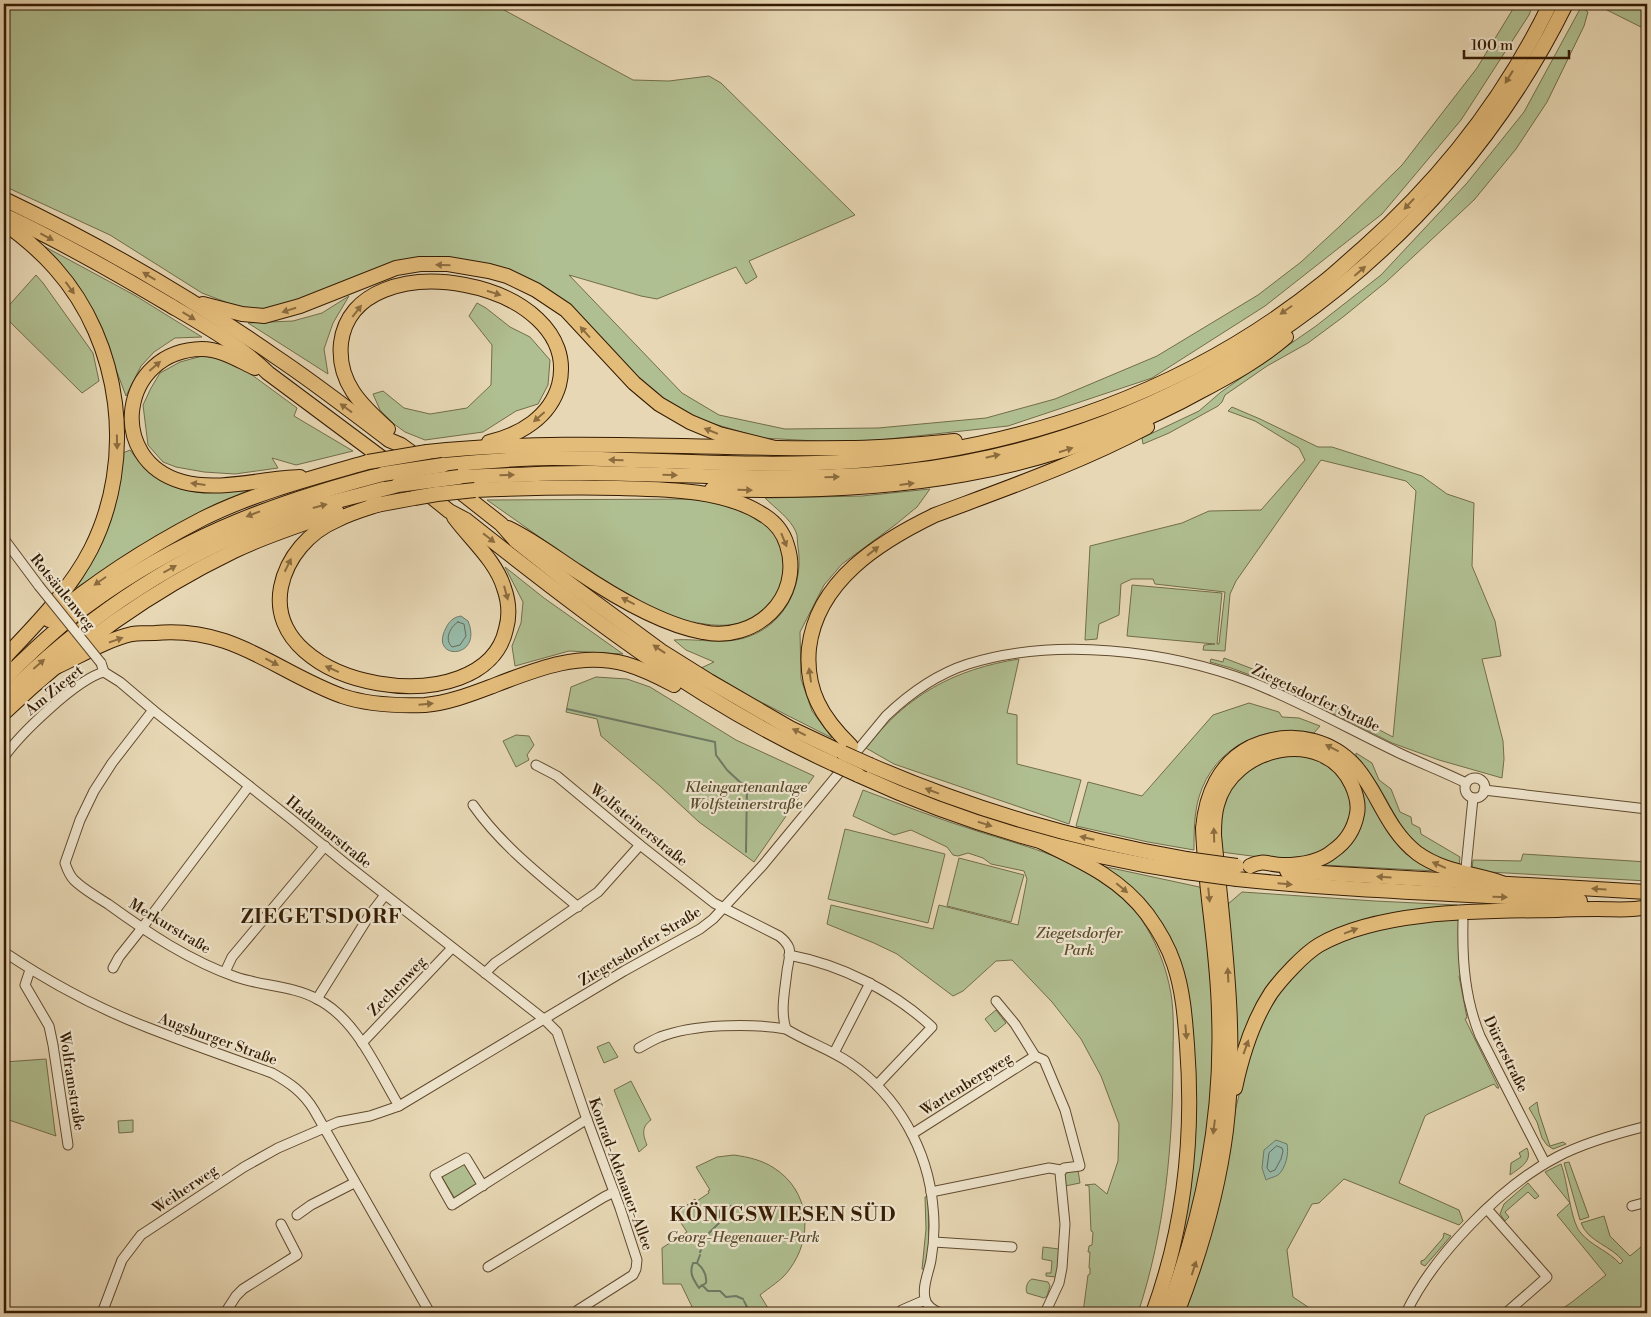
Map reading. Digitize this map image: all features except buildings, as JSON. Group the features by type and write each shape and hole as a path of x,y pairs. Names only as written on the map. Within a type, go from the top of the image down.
{"highway":[{"path":"4,679 70,619 128,578 188,543 284,502 383,474 443,465 504,459 550,458 765,463 837,462 923,454 995,441 1061,423 1157,385 1194,367 1247,337 1325,282 1391,223 1436,175 1472,130 1510,77 1550,4"},
{"path":"4,698 37,665 98,616 165,572 256,527 297,512 398,485 459,477 591,472 770,478 840,477 903,471 974,460 1050,441 1093,427 1165,398 1233,362 1312,309 1389,245 1446,185 1480,143 1526,76 1566,4"},
{"path":"4,199 120,259 191,301 277,357 389,440 401,445 502,524 522,534 580,574 621,598 660,618 705,633 728,633 746,630 760,622 776,607 785,593 789,581 790,553 784,536 777,526 767,517 750,507 728,499 661,489"},
{"path":"4,215 82,255 192,318 253,358 268,373 449,511 466,520 609,632 659,666 776,736 858,775 951,813 1042,842 1106,858 1241,870 1647,892"},
{"path":"4,223 26,240 56,269 76,297 97,336 107,362 114,394 117,423 117,455 113,485 105,515 90,550 78,572 59,598 6,656 4,662"},
{"path":"191,301 242,314 264,316 300,306 396,268 420,264 448,264 489,271 507,276 536,290 566,310 634,383 659,404 690,422 719,434 775,448"},
{"path":"401,445 394,434 369,412 348,385 341,366 342,337 348,323 357,310 364,302 380,291 394,286 452,282 502,296 517,303 538,318 554,342 561,374 558,386 545,412 516,434 461,448"},
{"path":"4,712 56,667 108,626 168,586 235,551 290,528 338,512 437,494 475,490 537,487 744,490 853,489 924,482 988,471 1071,448 1158,414 1250,363 1280,342 1312,309"},
{"path":"268,373 227,354 202,349 186,351 160,362 146,374 133,402 131,418 138,447 154,468 166,476 185,482 204,485 316,477"},
{"path":"847,749 819,707 809,672 809,654 811,636 821,607 837,584 858,563 892,537 935,515 1020,484 1108,448 1177,411 1226,378"},
{"path":"4,662 30,636 80,595 115,570 202,519 257,496 368,462 461,448 584,444 851,448 970,440 995,441"},
{"path":"380,504 336,520 308,539 293,556 283,576 279,598 280,612 285,627 293,639 303,651 318,662 345,674 395,686 440,683 470,674 483,666 493,656 500,646 505,633 509,613 504,585 488,559 449,511"},
{"path":"502,524 523,547 661,651 790,728 847,749 870,764 962,802 1022,821 1186,865"},
{"path":"56,667 132,634 189,632 236,644 318,686 367,703 408,705 445,702 555,664 570,661 597,660 626,664 648,672 686,691 707,696"},
{"path":"1167,1313 1196,1225 1203,1195 1218,1093 1219,1011 1203,828 1209,794 1221,772 1245,750 1270,740 1301,738 1327,745 1337,750 1358,767 1397,832 1416,852 1438,866 1502,883"},
{"path":"1226,1128 1230,1058 1230,1011 1214,835 1214,817 1217,803 1232,776 1246,763 1271,751 1286,749 1317,753 1341,768 1354,788 1358,810 1351,832 1342,845 1331,853 1305,863 1282,865 1259,862 1241,870"},
{"path":"1042,842 1108,877 1138,904 1153,922 1164,941 1174,963 1181,990 1188,1058 1189,1107 1186,1156 1175,1235 1153,1313"},
{"path":"1241,870 1395,892 1647,906"},
{"path":"1177,1313 1209,1218 1241,1062 1254,1024 1280,981 1318,946 1364,926 1429,915 1513,910 1631,910 1647,906"}],"street":[{"name":"Rotsäulenweg","path":"4,541 101,662 104,672"},
{"name":"Ziegetsdorfer Straße","path":"324,1129 338,1122 370,1116 399,1106 624,971 700,930 724,908 763,865 878,725 899,704 926,684 967,665 1020,654 1055,651 1116,650 1174,660 1238,678 1288,698 1399,753 1466,783"},
{"name":"Hadamarstraße","path":"104,672 120,682 385,895 545,1020"},
{"name":"Am Zieget","path":"4,757 23,734 53,706 95,674 104,672"},
{"name":"Merkurstraße","path":"153,710 112,763 94,791 80,820 65,863 74,880 142,928 184,953 237,977 318,999 337,1012 362,1043 399,1106"},
{"name":"Wolfsteinerstraße","path":"536,766 557,776 714,903 779,936 788,948 789,955"},
{"path":"1476,779 1483,783 1484,790 1480,796 1473,798 1465,790 1466,783 1469,780 1476,779"},
{"path":"113,968 119,957 249,786"},
{"path":"1484,790 1647,809"},
{"path":"1466,868 1473,798"},
{"path":"473,805 496,835 518,857 578,907"},
{"path":"486,973 495,963 598,892 640,845"},
{"path":"224,972 232,957 325,846"},
{"path":"318,999 369,916 385,895"},
{"name":"Dürerstraße","path":"1463,921 1464,968 1473,1020 1545,1163"},
{"name":"Zechenweg","path":"362,1043 452,948"},
{"name":"Augsburger Straße","path":"4,952 30,970 94,1003 148,1028 272,1073 301,1092 430,1313"},
{"path":"786,1030 783,1020 784,991 789,955 816,961 870,983 916,1012 932,1027 877,1085"},
{"name":"Wolframstraße","path":"30,970 25,985 39,1007 50,1031 68,1145"},
{"path":"834,1053 870,983"},
{"path":"931,1192 1049,1168 1061,1170 1080,1166 1065,1110 1044,1060 1035,1056 1015,1024 996,1001"},
{"name":"Konrad-Adenauer-Allee","path":"545,1020 557,1032 637,1260 636,1269 632,1275 575,1313"},
{"path":"639,1048 661,1037 702,1027 762,1027 786,1030 851,1063 877,1085 896,1107 922,1155 931,1192 934,1224 931,1264 924,1289 925,1300 933,1310 940,1313"},
{"name":"Wartenbergweg","path":"912,1134 1035,1056"},
{"path":"483,1186 466,1158 435,1175 452,1205 483,1186 587,1119"},
{"path":"1406,1313 1418,1290 1442,1257 1487,1209 1529,1174 1545,1163 1571,1150 1647,1126"},
{"name":"Weiherweg","path":"102,1313 122,1260 140,1236 244,1166 278,1148 324,1129"},
{"path":"1045,1313 1059,1283 1062,1268 1065,1224 1061,1170"},
{"path":"297,1215 354,1183"},
{"path":"488,1267 614,1192"},
{"path":"1632,1206 1647,1202"},
{"path":"1487,1209 1547,1277 1506,1313"},
{"path":"226,1313 236,1296 243,1289 297,1255 281,1224"},
{"path":"934,1242 1012,1247"},
{"path":"900,1313 902,1310 925,1300"}],"green space":[{"path":"4,4 493,4 633,80 669,81 709,76 721,83 855,215 749,261 757,277 746,284 736,267 657,299 569,275 682,393 719,415 785,429 878,428 986,418 1055,399 1157,356 1258,295 1301,262 1340,226 1402,165 1477,68 1516,4 1533,4 1529,15 1461,120 1382,214 1265,306 1152,378 1008,426 852,443 762,438 694,418 663,401 639,381 558,296 528,279 478,262 452,259 274,309 249,311 202,293 110,235 4,186"},
{"path":"1599,4 1647,4 1647,30 1599,6"},
{"path":"1580,9 1588,12 1584,26 1547,102 1516,149 1474,200 1386,282 1308,343 1267,366 1225,395 1218,406 1169,433 1143,444 1142,438 1199,411 1221,392 1316,326 1381,275 1467,183 1524,112"},
{"path":"38,243 136,296 202,337 175,338 154,352 141,366 126,396 95,314 66,272"},
{"path":"36,275 93,353 99,381 82,393 4,316 4,311"},
{"path":"349,296 333,323 324,349 328,374 248,323 293,321 322,313"},
{"path":"477,303 510,327 530,337 550,360 548,385 538,404 516,411 483,432 425,440 405,432 380,410 373,394 383,391 404,408 430,414 467,408 491,385 492,345 469,316"},
{"path":"202,356 227,359 248,372 297,408 294,416 353,451 296,465 272,458 278,468 235,474 204,472 176,467 163,462 148,445 143,405 160,373 180,362"},
{"path":"1232,407 1318,447 1332,447 1422,476 1447,494 1474,503 1472,566 1495,621 1501,656 1482,659 1503,741 1502,778 1439,760 1392,743 1272,683 1210,662 1211,659 1223,662 1224,658 1287,682 1393,737 1416,491 1406,481 1321,460 1236,581 1230,594 1225,651 1203,650 1204,645 1215,644 1127,636 1132,585 1222,593 1217,644 1219,644 1225,592 1155,584 1153,579 1132,579 1121,584 1119,615 1099,624 1097,639 1085,640 1090,546 1182,523 1209,511 1261,510 1305,460 1299,448 1255,421 1228,411"},
{"path":"130,450 157,478 185,490 217,492 255,490 156,536 76,588 95,555 109,524 118,490 123,453"},
{"path":"930,489 917,507 842,564 824,585 800,632 801,679 812,711 832,738 757,700 701,668 714,662 686,650 674,640 731,641 741,639 763,630 783,612 795,588 798,574 797,535 790,522 765,498 862,496"},
{"path":"699,499 733,507 756,517 773,532 780,544 784,558 784,572 780,586 774,599 765,610 746,621 730,625 693,622 692,624 652,608 585,569 487,500"},
{"path":"505,567 544,598 623,654 569,651 515,666 512,646 521,623 523,602"},
{"path":"1019,659 1007,713 1017,715 1017,764 1081,780 1069,824 894,764 866,748 881,729 898,713 934,687 974,670"},
{"name":"Kleingartenanlage Wolfsteinerstraße","path":"596,677 627,679 650,687 736,740 814,776 754,862 699,822 601,736 597,719 566,712 571,687"},
{"path":"1249,703 1279,712 1282,717 1299,718 1320,726 1314,733 1295,731 1259,736 1243,742 1216,764 1206,779 1197,803 1194,850 1076,826 1088,782 1142,796 1213,715"},
{"path":"516,735 529,736 534,745 527,755 529,760 516,767 503,741"},
{"path":"1356,753 1372,763 1379,780 1391,789 1400,812 1411,817 1412,824 1420,828 1421,834 1460,857 1459,866 1437,858 1420,847 1408,834 1380,789 1356,757"},
{"path":"1285,754 1312,756 1339,773 1353,800 1348,830 1322,854 1282,860 1221,852 1219,831 1221,809 1236,780 1255,763"},
{"path":"1337,755 1436,871 1323,865 1347,849 1358,832 1363,813"},
{"name":"Ziegetsdorfer Park","path":"863,790 948,822 1043,852 1075,865 1118,892 1138,914 1154,941 1165,970 1172,1002 1173,1091 1166,1188 1155,1251 1138,1313 1083,1313 1088,1275 1090,1274 1090,1252 1088,1252 1089,1246 1092,1245 1093,1232 1091,1231 1089,1186 1085,1185 1095,1184 1107,1194 1118,1161 1119,1124 1101,1076 1081,1039 1052,1002 1012,960 996,961 963,991 953,996 897,954 827,924 831,905 933,929 939,905 1018,925 1027,879 1024,871 991,864 983,858 968,853 958,856 953,855 947,847 911,830 894,835 853,816"},
{"path":"845,829 945,854 928,923 828,899"},
{"path":"1523,854 1647,862 1647,881 1489,872 1472,869 1473,860 1521,861"},
{"path":"959,858 1024,875 1011,922 947,906"},
{"path":"1102,866 1204,888 1214,986 1213,1100 1197,1203 1161,1313 1189,1167 1176,955"},
{"path":"1242,892 1457,905 1457,908 1394,915 1283,969 1236,1060 1226,909 1228,904"},
{"path":"1459,920 1461,975 1459,976 1467,1018 1465,1019 1499,1088 1494,1084 1425,1116 1399,1183 1459,1210 1463,1221 1459,1225 1344,1179 1319,1203 1312,1204 1287,1250 1293,1297 1317,1313 1183,1313 1238,1099 1259,1027 1267,1010 1284,985 1304,965 1326,950 1350,938 1402,924"},
{"path":"996,1010 1006,1023 995,1032 985,1019"},
{"path":"609,1042 618,1057 604,1063 597,1047"},
{"path":"46,1059 56,1136 9,1120 4,1062"},
{"path":"631,1081 651,1120 644,1128 647,1145 639,1152 614,1090"},
{"path":"1537,1102 1550,1146 1563,1142 1566,1144 1553,1149 1547,1145 1542,1138 1537,1122 1529,1108"},
{"path":"133,1120 133,1132 119,1133 118,1121"},
{"path":"1527,1148 1527,1161 1510,1175 1511,1163 1521,1157 1519,1153"},
{"name":"Georg-Hegenauer-Park","path":"734,1155 755,1159 769,1165 786,1178 795,1189 804,1215 805,1229 802,1243 797,1257 786,1274 760,1295 771,1313 695,1313 681,1284 663,1284 662,1248 687,1232 675,1214 695,1199 697,1201 709,1193 708,1191 710,1190 696,1167 717,1157"},
{"path":"1569,1162 1589,1217 1580,1220 1564,1163"},
{"path":"465,1163 478,1185 455,1199 442,1177"},
{"path":"1561,1164 1566,1180 1570,1203 1545,1172"},
{"path":"1078,1170 1080,1183 1065,1186 1064,1173"},
{"path":"1528,1183 1539,1196 1535,1199 1528,1192 1505,1212 1509,1217 1505,1221 1500,1214 1504,1204"},
{"path":"928,1196 929,1252 926,1270 922,1269 926,1229 925,1197"},
{"path":"1570,1203 1577,1226 1584,1237 1611,1255 1620,1264 1623,1261 1613,1251 1589,1235 1581,1223 1604,1216 1610,1236 1630,1256 1647,1242 1647,1313 1556,1313 1606,1275 1557,1215"},
{"path":"1444,1233 1451,1236 1425,1266 1421,1264 1421,1261 1443,1238"},
{"path":"1043,1247 1059,1249 1058,1264 1060,1265 1056,1277 1046,1276 1046,1273 1051,1273 1052,1261 1042,1259"},
{"path":"1032,1279 1048,1282 1050,1286 1047,1296 1044,1298 1027,1293 1027,1285"}],"water":[{"path":"461,616 468,621 471,634 469,643 463,649 449,651 444,646 442,639 449,623 456,617"},
{"path":"1276,1140 1287,1144 1286,1160 1278,1175 1266,1180 1262,1168 1264,1150"}],"waterway":[{"path":"567,709 715,742 716,755 727,770 741,783 747,784 746,852"},
{"path":"700,1252 709,1233 719,1223 720,1211 731,1206"},
{"path":"700,1255 697,1263 693,1263 691,1270 693,1279 699,1288 702,1285 708,1291 720,1291 726,1297 736,1296 743,1299"},
{"path":"697,1263 705,1274 706,1283 703,1285"},
{"path":"744,1301 750,1313"}],"district":[{"name":"ZIEGETSDORF","path":"322,916"},
{"name":"KÖNIGSWIESEN SÜD","path":"783,1214"}]}
